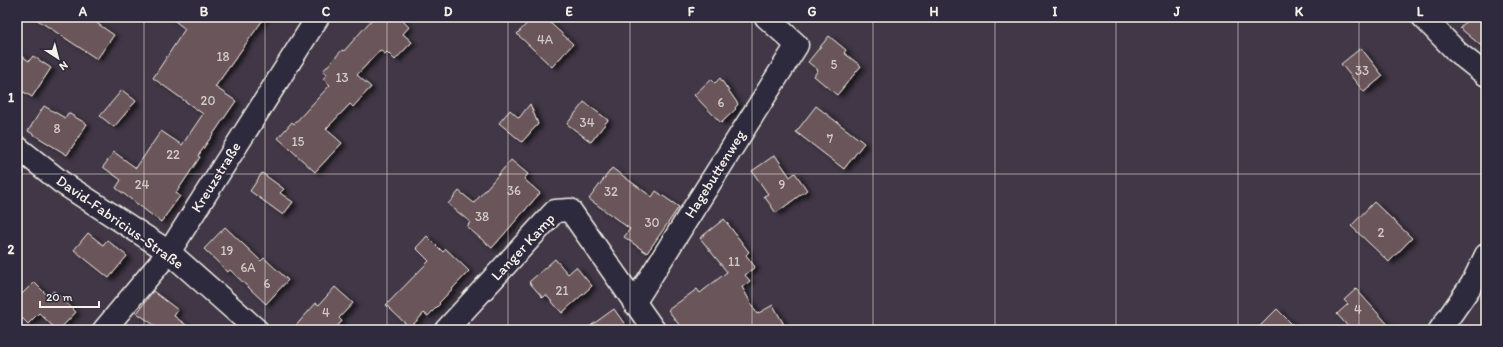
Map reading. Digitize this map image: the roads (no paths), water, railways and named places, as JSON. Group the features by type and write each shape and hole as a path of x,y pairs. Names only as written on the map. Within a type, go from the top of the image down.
{"street":[{"name":"Kreuzstraße","path":"104,330 169,252 318,17"},
{"name":"Hagebuttenweg","path":"634,303 797,45 766,17"},
{"path":"1423,17 1457,52 1486,75"},
{"name":"David-Fabricius-Straße","path":"17,147 61,182 169,252 257,330"},
{"name":"Langer Kamp","path":"446,330 555,211 570,210 654,330"},
{"path":"1440,330 1472,284 1486,255"}]}
